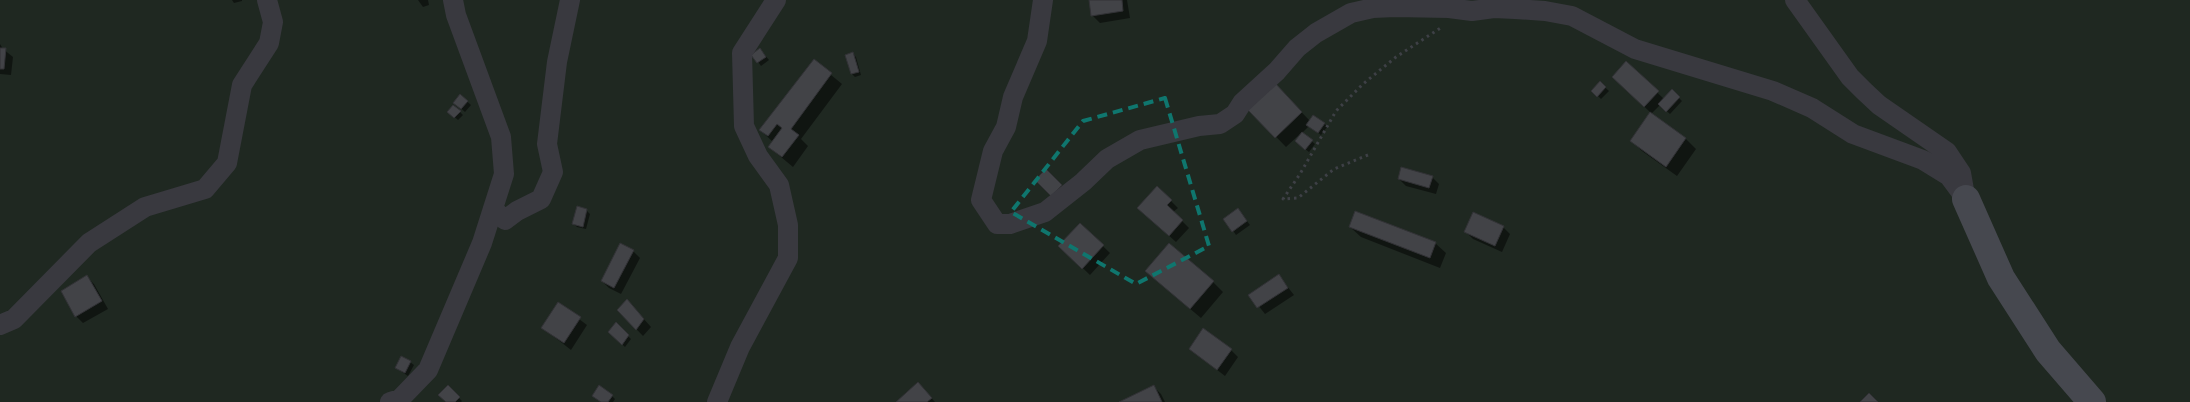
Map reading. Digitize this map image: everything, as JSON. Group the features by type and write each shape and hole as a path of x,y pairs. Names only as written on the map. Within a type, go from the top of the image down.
{"street":[{"path":"0,326 14,320 89,243 145,207 205,189 227,163 242,84 269,43 273,22 266,0"},
{"path":"390,402 400,399 428,370 482,242 504,174 501,137 456,14 453,0"},
{"path":"493,209 505,220 517,211 541,199 553,172 547,144 557,62 570,0"},
{"path":"718,402 740,347 788,258 788,225 779,186 758,156 744,126 742,53 776,0"},
{"path":"1043,0 1037,41 1013,97 1006,126 992,151 981,200 997,224 1010,224 1045,212 1083,182 1106,159 1140,140 1199,126 1220,124 1235,114 1242,102 1277,71 1297,48 1316,33 1351,13 1373,8 1395,7 1449,8 1472,11 1508,8 1545,11 1572,16 1635,49 1773,90 1812,108 1853,134 1923,160 1949,176 1966,199 2001,278 2048,351 2092,402"},
{"path":"1795,0 1850,77 1864,92 1878,105 1947,152 1961,173 1966,199"}],"path":[{"path":"1368,155 1334,169 1298,198 1283,199 1300,174 1336,111 1363,84 1413,45 1472,11"}],"highlighted area":[{"path":"1165,98 1209,246 1136,284 1011,212 1083,121"}],"shaded area":[{"path":"0,0 2190,0 2190,402 0,402"}],"building":[{"path":"1089,0 1122,0 1123,11 1091,16"},
{"path":"0,48 6,48 4,69 0,69"},
{"path":"760,48 766,57 757,63 751,55"},
{"path":"853,52 859,72 851,74 845,55"},
{"path":"814,59 832,73 791,129 799,135 782,157 768,147 782,128 777,124 768,136 759,130"},
{"path":"1626,61 1659,91 1644,107 1612,77"},
{"path":"1600,81 1606,87 1597,97 1591,91"},
{"path":"1275,83 1302,112 1275,138 1247,109"},
{"path":"1672,89 1680,97 1666,112 1658,104"},
{"path":"460,94 468,101 461,109 453,103"},
{"path":"453,105 461,111 454,118 447,112"},
{"path":"1650,112 1686,138 1666,167 1630,141"},
{"path":"1313,115 1325,123 1318,133 1306,125"},
{"path":"1302,132 1313,140 1305,150 1295,141"},
{"path":"1401,167 1433,176 1429,188 1398,179"},
{"path":"1046,169 1062,185 1051,196 1035,180"},
{"path":"1157,186 1172,200 1167,205 1183,220 1169,236 1137,208"},
{"path":"577,206 587,209 583,227 572,224"},
{"path":"1238,208 1247,221 1232,232 1223,219"},
{"path":"1355,211 1436,242 1430,258 1349,227"},
{"path":"1473,212 1504,226 1495,246 1464,232"},
{"path":"1080,223 1104,245 1082,269 1058,246"},
{"path":"620,243 634,250 614,288 601,281"},
{"path":"1169,243 1214,281 1190,309 1145,271"},
{"path":"1279,274 1288,288 1257,308 1248,295"},
{"path":"87,275 102,301 75,317 61,291"},
{"path":"627,299 644,319 636,330 617,310"},
{"path":"558,302 581,317 564,343 541,328"},
{"path":"616,322 629,335 622,345 608,332"},
{"path":"1203,328 1232,349 1217,370 1189,349"},
{"path":"401,356 411,361 405,373 395,368"},
{"path":"918,382 932,398 927,402 896,402"},
{"path":"448,385 460,397 455,402 446,402 438,395"},
{"path":"599,385 613,395 608,402 601,402 592,396"},
{"path":"1154,385 1162,402 1119,402"},
{"path":"1869,393 1878,402 1860,402"}]}
